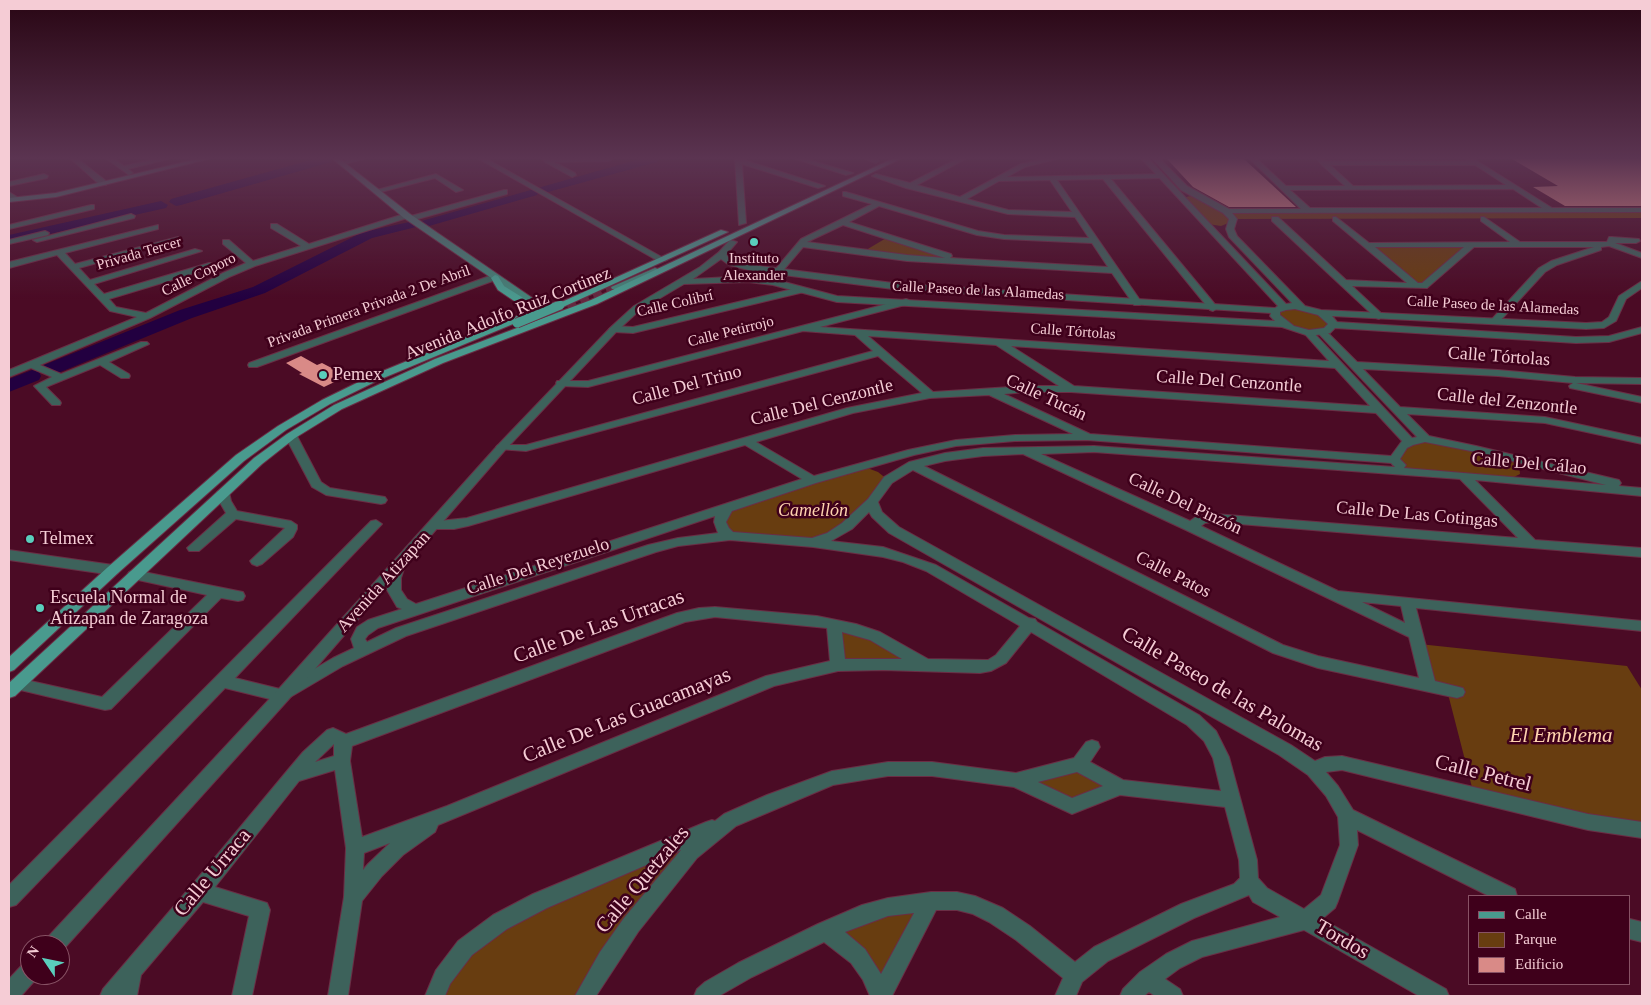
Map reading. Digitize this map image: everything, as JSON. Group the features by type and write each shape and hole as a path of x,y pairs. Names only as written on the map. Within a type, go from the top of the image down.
{"main road":[{"path":"395,206 495,278 541,308"},
{"name":"Avenida Adolfo Ruiz Cortinez","path":"9,666 113,570 240,458 282,428 326,402 430,354 517,323 560,305 779,206"},
{"name":"Avenida Adolfo Ruiz Cortinez","path":"13,688 223,492 291,436 338,407 438,361 560,316 686,260 799,206"},
{"path":"615,287 686,260"},
{"path":"430,354 534,312 533,308 501,288 495,278"},
{"path":"113,570 134,575"}],"street":[{"name":"Calle Coporo","path":"9,374 147,316 226,275 252,264 363,229 451,206"},
{"path":"565,206 662,260"},
{"path":"741,206 742,223"},
{"path":"778,271 800,244 874,206"},
{"path":"884,206 977,233 1004,237 1094,242"},
{"path":"983,206 1008,212 1076,215"},
{"path":"1070,206 1137,303"},
{"path":"1129,206 1213,308"},
{"path":"1190,206 1208,224 1280,309 1275,316 1284,324"},
{"path":"1216,206 1226,211 1642,210"},
{"path":"1303,206 1308,211"},
{"path":"1544,206 1552,211"},
{"path":"9,227 91,207"},
{"path":"1226,211 1232,221 1230,229 1233,237 1301,307 1321,313 1328,317 1333,325 1330,330 1309,332"},
{"path":"9,242 131,216"},
{"path":"1208,224 1221,226 1232,221 1274,219 1642,218"},
{"path":"1274,219 1379,316"},
{"path":"1336,219 1416,286"},
{"path":"1484,219 1518,244"},
{"path":"842,222 918,247 970,261"},
{"path":"352,224 363,229"},
{"path":"274,226 308,247"},
{"path":"9,265 155,228"},
{"path":"37,240 53,234"},
{"path":"72,267 178,239"},
{"path":"1495,321 1548,266 1610,244 1612,239 1636,240"},
{"path":"226,242 252,264"},
{"name":"Avenida Atizapan","path":"63,935 282,696 561,383 637,308 703,269 722,254 733,242"},
{"path":"800,244 907,258 1113,270"},
{"path":"1368,245 1610,244 1642,256"},
{"path":"1344,283 1424,286 1471,245"},
{"name":"Privada Tercer","path":"88,283 198,251"},
{"path":"59,252 102,298 116,310 147,316"},
{"name":"Calle Paseo de las Alamedas","path":"722,254 725,259 732,262 778,271 930,290 1213,308 1280,309 1301,307"},
{"path":"720,278 714,275 715,269 732,262"},
{"path":"102,298 212,265"},
{"name":"Privada Primera Privada 2 De Abril","path":"253,365 495,278"},
{"name":"Calle Paseo de las Alamedas","path":"674,286 687,282 720,278 761,280 837,299 1284,324 1291,328 1309,332"},
{"name":"Calle Paseo de las Alamedas","path":"1321,313 1586,326 1604,325 1613,319 1622,298 1642,284"},
{"name":"Calle Colibrí","path":"614,329 633,330 801,290"},
{"name":"Calle Petirrojo","path":"561,383 588,384 906,302"},
{"name":"Calle Paseo de las Alamedas","path":"1333,325 1576,340 1609,339 1642,330"},
{"path":"1604,325 1624,335"},
{"name":"Calle Tórtolas","path":"805,329 1340,365"},
{"path":"1309,332 1409,442"},
{"path":"1322,332 1425,439"},
{"path":"858,333 930,395"},
{"path":"999,342 1071,389"},
{"path":"56,403 38,386 144,344"},
{"name":"Calle Del Trino","path":"502,447 526,448 880,352"},
{"path":"101,361 125,376"},
{"path":"32,365 60,377"},
{"name":"Calle Tórtolas","path":"1354,365 1574,380 1642,381"},
{"path":"1528,376 1642,400"},
{"name":"Calle Del Cenzontle","path":"435,525 454,525 468,522 851,410 930,395 989,390 1071,389 1379,410"},
{"name":"Calle Tucán","path":"989,390 1087,436"},
{"name":"Calle del Zenzontle","path":"1397,410 1546,420 1642,441"},
{"path":"291,436 316,484 326,491 334,493 381,500"},
{"path":"730,536 723,530 720,522 722,514 728,507 812,480 912,452 956,444 1015,438 1087,436 1394,460 1413,472"},
{"path":"1394,460 1403,446 1409,442 1425,439"},
{"name":"Calle Del Cálao","path":"1425,439 1642,490"},
{"path":"745,440 812,480"},
{"name":"Calle Paseo de las Palomas","path":"813,543 832,536 847,526 872,502 888,480 913,465 954,456 1022,450 1094,449 1413,472"},
{"name":"Calle Del Pinzón","path":"1022,450 1191,527 1416,634"},
{"path":"1503,456 1519,465 1521,470 1520,474 1510,479"},
{"name":"Calle Patos","path":"913,465 1278,649 1318,662 1457,692"},
{"path":"862,466 878,472 888,480"},
{"name":"Calle Del Cálao","path":"1413,472 1642,490"},
{"path":"1464,476 1531,544"},
{"path":"223,492 225,501 233,514 291,525 288,534 257,561"},
{"name":"Calle Paseo de las Palomas","path":"872,502 876,514 894,530 1276,746 1314,770 1332,791 1347,816 1349,845 1328,902 1306,920 1198,948 1173,961 1147,979 1130,996"},
{"name":"Calle Del Reyezuelo","path":"362,650 358,639 362,631 373,624 728,507"},
{"path":"194,548 233,514"},
{"name":"Calle De Las Cotingas","path":"1191,527 1202,519 1215,518 1642,554"},
{"path":"9,898 376,524"},
{"name":"Calle Paseo de las Palomas","path":"730,536 813,543 883,552 931,568 1193,720 1210,736 1221,757 1248,860 1249,881"},
{"name":"Calle Del Reyezuelo","path":"282,696 362,650 401,632 653,548 678,542 730,536"},
{"path":"9,555 113,570"},
{"path":"398,566 394,578 394,590 402,603 415,610"},
{"path":"134,575 238,596"},
{"path":"13,688 105,704 218,592"},
{"name":"Calle Del Pinzón","path":"1332,594 1642,626"},
{"path":"1407,602 1429,686"},
{"name":"Calle De Las Urracas","path":"292,776 309,756 333,735 344,742 682,616 714,612 834,624 875,636 926,666"},
{"path":"834,624 838,665"},
{"path":"926,666 991,665 1001,659 1030,624"},
{"name":"Calle De Las Guacamayas","path":"354,848 452,812 771,680 838,665 883,664 926,666"},
{"path":"223,680 282,696"},
{"path":"338,996 353,897 354,848 342,761 344,742"},
{"path":"1016,780 1079,764 1092,747"},
{"path":"292,776 342,761"},
{"name":"Calle Petrel","path":"1314,770 1325,764 1342,763 1588,822 1642,830"},
{"path":"1079,764 1120,787 1231,800"},
{"name":"Calle Quetzales","path":"585,996 612,952 665,881 697,847 730,820 773,801 832,778 888,769 932,769 1016,780 1072,806 1120,787"},
{"name":"Calle Urraca","path":"110,996 199,892 292,776"},
{"path":"353,897 375,870 397,849 422,830 452,812"},
{"path":"1347,816 1506,895"},
{"path":"435,996 443,977 465,948 500,922 540,901 730,820"},
{"path":"1065,996 1075,975 1101,954 1188,911 1240,891 1249,881"},
{"name":"Tordos","path":"1249,881 1260,896 1439,996"},
{"path":"199,892 260,910 242,996"},
{"path":"704,996 712,989 745,970 862,915 931,900 957,901 975,905 996,915 1023,933 1075,975"},
{"path":"881,996 931,900"},
{"path":"825,931 841,941 858,956 870,973 881,996"},
{"name":"Calle Urraca","path":"127,996 133,968"},
{"path":"1147,979 1173,996"},
{"path":"9,994 20,982"}],"green space":[{"path":"1191,206 1216,206 1226,211 1642,210 1642,218 1233,219 1231,222 1221,226 1208,224"},
{"path":"888,237 944,255 970,261 861,253"},
{"path":"1368,245 1471,245 1424,286 1416,286"},
{"path":"1301,307 1332,321 1322,332 1291,328 1276,311"},
{"path":"1425,439 1512,460 1519,465 1520,474 1510,479 1413,472 1394,460 1403,446"},
{"name":"Camellón","path":"862,466 878,472 888,480 859,516 813,543 730,536 722,514"},
{"path":"834,624 856,629 926,666 838,665"},
{"name":"El Emblema","path":"1419,644 1627,666 1642,690 1642,830 1617,827 1474,795 1447,690 1429,686"},
{"path":"1079,764 1120,787 1072,806 1016,780"},
{"path":"730,820 607,959 585,996 435,996 443,977 500,922"},
{"path":"931,901 881,996 870,973 825,931"}],"building":[{"path":"1227,206 1296,207 1229,207"},
{"name":"Pemex","path":"301,356 317,365 322,363 347,376 324,387 299,374 302,373 286,363"}],"waterway":[{"path":"9,239 157,206"},
{"path":"424,223 484,206"},
{"path":"51,369 186,314 259,290 368,235 414,225"},
{"path":"9,386 32,376"}],"tunnel":[{"path":"541,308 549,311 559,311 615,287"}],"place":[{"name":"Instituto Alexander","path":"754,242"},
{"name":"Pemex","path":"323,375"},
{"name":"Telmex","path":"30,539"},
{"name":"Escuela Normal de Atizapan de Zaragoza","path":"40,608"}]}
